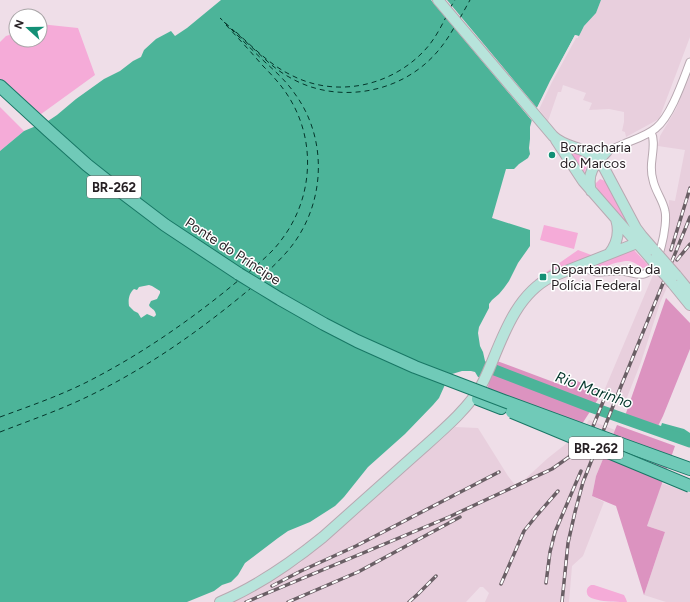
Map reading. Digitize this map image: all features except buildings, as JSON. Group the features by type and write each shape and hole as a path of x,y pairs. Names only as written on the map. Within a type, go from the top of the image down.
{"main road":[{"path":"438,0 553,136 580,178 637,243 653,256 674,280 690,305"},
{"name":"Ponte do Príncipe","path":"0,86 87,165 160,221 227,266 296,308 340,332 415,367 480,392"},
{"name":"Ponte do Príncipe","path":"0,96 53,146 106,190 223,272 298,318 337,339 412,373 480,392"},
{"path":"553,136 560,141 594,156 606,171 636,228 653,256"},
{"path":"591,191 590,175 593,167 607,151"},
{"path":"609,254 614,247 617,238 618,228 616,219"},
{"path":"220,602 262,581 294,560 323,537 438,434 480,392 512,317 534,288 545,280 637,243"},
{"path":"674,280 690,292"},
{"path":"480,392 690,469"},
{"name":"BR-262","path":"480,392 501,408 690,486"},
{"path":"501,408 690,478"},
{"name":"BR-262","path":"621,444 690,466"}],"street":[{"path":"583,150 596,152 607,151 657,128 663,121 678,93 690,62"},
{"path":"582,265 595,272 622,271 640,275 649,272 653,267 663,240 666,220 664,206 654,187 651,166 654,138 651,132"}],"shaded area":[{"path":"221,0 601,0 596,13 584,26 579,36 575,35 533,116 530,127 530,154 528,158 514,169 506,169 492,218 530,230 530,246 518,263 509,281 489,304 489,308 479,327 478,333 480,346 485,361 488,365 483,378 478,377 475,372 471,371 462,371 452,374 448,378 439,398 433,405 405,434 368,467 335,506 310,522 288,531 278,538 245,563 238,575 231,582 222,585 214,591 187,602 0,602 0,151 24,131 48,121 104,79 120,71 141,57 144,50 156,39 171,31 175,36","holes":["149,285 160,291 157,299 151,301 149,305 155,311 156,315 154,317 147,314 141,318 138,313 129,306 130,295 134,289 137,290 139,287"]},
{"path":"601,0 690,0 690,37 659,119 626,137 625,132 622,131 624,112 609,109 589,110 592,103 583,100 586,93 563,85 561,92 558,92 548,121 538,108 575,35 579,36 584,26 596,13"},
{"path":"48,25 78,28 95,75 37,117 0,83 0,42 8,35 8,48 48,48"},
{"path":"690,76 690,283 668,285 660,303 641,362 626,400 604,391 658,263 668,226 669,200 675,201 685,150 658,146 660,136 676,109"},
{"path":"0,107 24,131 0,151"},
{"path":"564,148 581,155 590,161 584,175"},
{"path":"600,179 605,181 652,256 598,190 596,183"},
{"path":"544,225 578,233 574,249 540,240"},
{"path":"578,250 594,256 535,280"},
{"path":"634,250 650,267 642,268 634,262 628,261 601,268 594,265"},
{"path":"666,298 690,323 690,349 657,428 625,416"},
{"path":"497,361 564,386 573,379 602,393 582,424 487,390"},
{"path":"589,420 615,430 596,476 592,496 604,502 583,556 572,566 569,602 485,602 489,593 483,587 480,587 466,602 233,602 300,563 358,514 455,427 478,428 515,485 524,480 548,458 576,436"},
{"path":"662,423 684,429 690,433 690,447 683,444 676,438 659,432"},
{"path":"617,425 675,446 647,526 665,532 644,595 616,506 592,496 596,476"},
{"path":"661,483 690,493 690,602 666,602 644,595 665,532 647,526"},
{"path":"591,585 624,595 627,602 604,601 592,598 588,596 587,592"}],"pier":[{"path":"431,0 447,0 537,108 575,35 578,36 552,82 533,122"}],"waterway":[{"name":"Rio Marinho","path":"487,367 591,407 690,442"}],"ferry route":[{"path":"450,8 455,0"},
{"path":"460,18 470,0"},
{"path":"236,32 255,50 283,71 308,82 325,86 343,87 378,81 394,74 409,64 430,44 446,17"},
{"path":"259,280 288,251 306,223 313,205 317,186 317,147 312,128 305,111 292,90 285,81 220,18 267,61 284,74 305,85 323,90 341,92 359,92 377,89 410,75 434,55 455,26"},
{"path":"226,25 281,86 290,99 304,133 307,151 305,188 300,206 292,223 275,248 248,273"},
{"path":"0,417 66,392 127,360 166,335 239,280"},
{"path":"0,432 82,399 135,371 195,332 251,288"}],"railway":[{"path":"671,250 690,188"},
{"path":"562,602 568,543 583,482 690,217"},
{"path":"677,260 690,244"},
{"path":"246,602 449,517 552,469 569,457 590,433 607,392"},
{"path":"546,583 550,552 555,532 581,471"},
{"path":"272,586 356,546 499,472"},
{"path":"501,584 524,531 558,491"},
{"path":"288,602 358,572 460,517"},
{"path":"409,602 436,576"}],"place":[{"name":"Borracharia do Marcos","path":"552,155"},
{"name":"Departamento da Polícia Federal","path":"543,277"}]}
